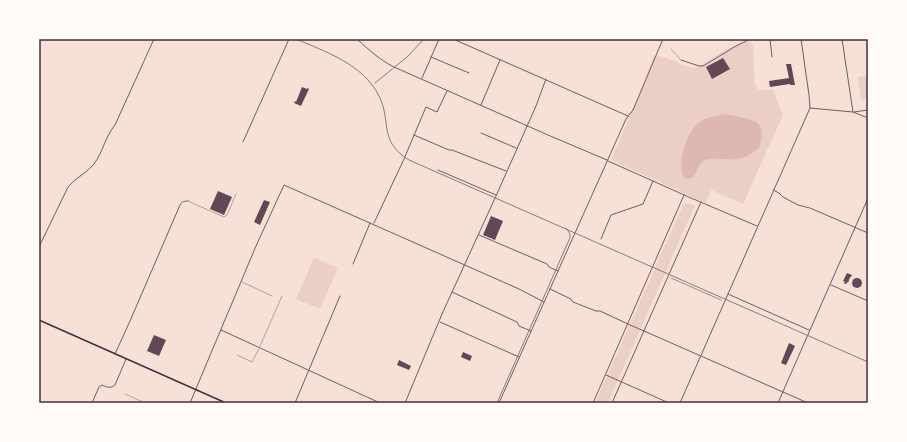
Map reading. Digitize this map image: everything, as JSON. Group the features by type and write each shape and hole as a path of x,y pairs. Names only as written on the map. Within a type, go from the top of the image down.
{"main road":[{"path":"39,320 226,403"}],"street":[{"path":"39,247 68,187 91,167 97,159 109,134 115,126 154,39"},
{"path":"243,142 289,39"},
{"path":"357,39 387,64 684,195 758,226"},
{"path":"422,79 439,39"},
{"path":"453,39 628,116"},
{"path":"499,403 607,160 628,116 633,110 663,39"},
{"path":"681,60 703,66 750,39"},
{"path":"770,39 772,57"},
{"path":"680,403 810,108 801,39"},
{"path":"842,39 853,112"},
{"path":"431,57 469,73"},
{"path":"481,105 500,59"},
{"path":"405,403 452,292 527,126 546,79"},
{"path":"374,224 405,158 426,107 438,112 447,90"},
{"path":"810,108 853,112 868,110"},
{"path":"853,112 868,118"},
{"path":"481,133 516,148"},
{"path":"414,135 449,150 506,171"},
{"path":"438,170 496,196"},
{"path":"601,239 611,215 643,204 653,181"},
{"path":"190,403 256,246 284,185 520,289 544,302"},
{"path":"773,190 798,205 810,208 868,233"},
{"path":"593,403 684,195"},
{"path":"778,403 868,198"},
{"path":"115,354 180,205 185,201 189,201"},
{"path":"612,403 701,202"},
{"path":"353,264 370,223"},
{"path":"478,235 547,264 549,267 558,271"},
{"path":"830,285 868,301"},
{"path":"550,289 572,298 573,302 596,311 600,311 808,403"},
{"path":"452,292 517,322 519,326 531,331"},
{"path":"728,294 810,331"},
{"path":"295,403 340,296"},
{"path":"439,322 520,357"},
{"path":"220,330 380,403"},
{"path":"92,403 99,387 102,386 110,388 115,385 126,359"},
{"path":"605,375 669,403"}],"lane":[{"path":"671,49 681,60"},
{"path":"189,201 224,216 227,215 236,194"},
{"path":"241,282 272,296"},
{"path":"237,355 252,362 282,296"},
{"path":"125,394 145,403"}],"path":[{"path":"668,277 724,301"}],"shaded area":[{"path":"748,40 753,46 755,86 760,90 773,90 783,115 743,204 711,190 706,203 611,160 654,56 660,56 691,68 696,68 725,50"},
{"path":"868,76 868,98 861,100 858,77"},
{"path":"725,114 742,117 759,125 762,136 758,149 742,158 705,160 702,162 692,178 684,178 681,164 682,156 687,139 691,132 701,121 713,116"},
{"path":"684,203 695,205 608,403 595,403"},
{"path":"314,258 338,268 320,309 296,299"}],"building":[{"path":"723,58 730,69 712,79 706,67"},
{"path":"786,64 791,64 795,85 790,84 770,87 769,81 789,78"},
{"path":"302,87 309,89 301,106 294,103 295,101 296,102"},
{"path":"218,191 232,197 224,215 210,209"},
{"path":"264,200 270,202 260,225 254,222"},
{"path":"491,216 503,221 495,240 483,235"},
{"path":"847,273 852,275 848,283 847,282 844,284 845,282 843,281"},
{"path":"855,278 859,278 861,279 861,287 855,288 852,285 852,281"},
{"path":"154,335 166,340 159,356 147,351"},
{"path":"789,343 795,346 786,365 781,363"},
{"path":"463,352 472,356 470,361 461,357"},
{"path":"399,360 411,366 409,370 397,365"}],"tram line":[{"path":"296,39 343,60 364,75 379,96 383,105 387,131 393,146 399,153 409,160 868,362"},
{"path":"497,403 570,238 570,234 566,228"}],"railway":[{"path":"375,83 407,57 424,39"}]}
